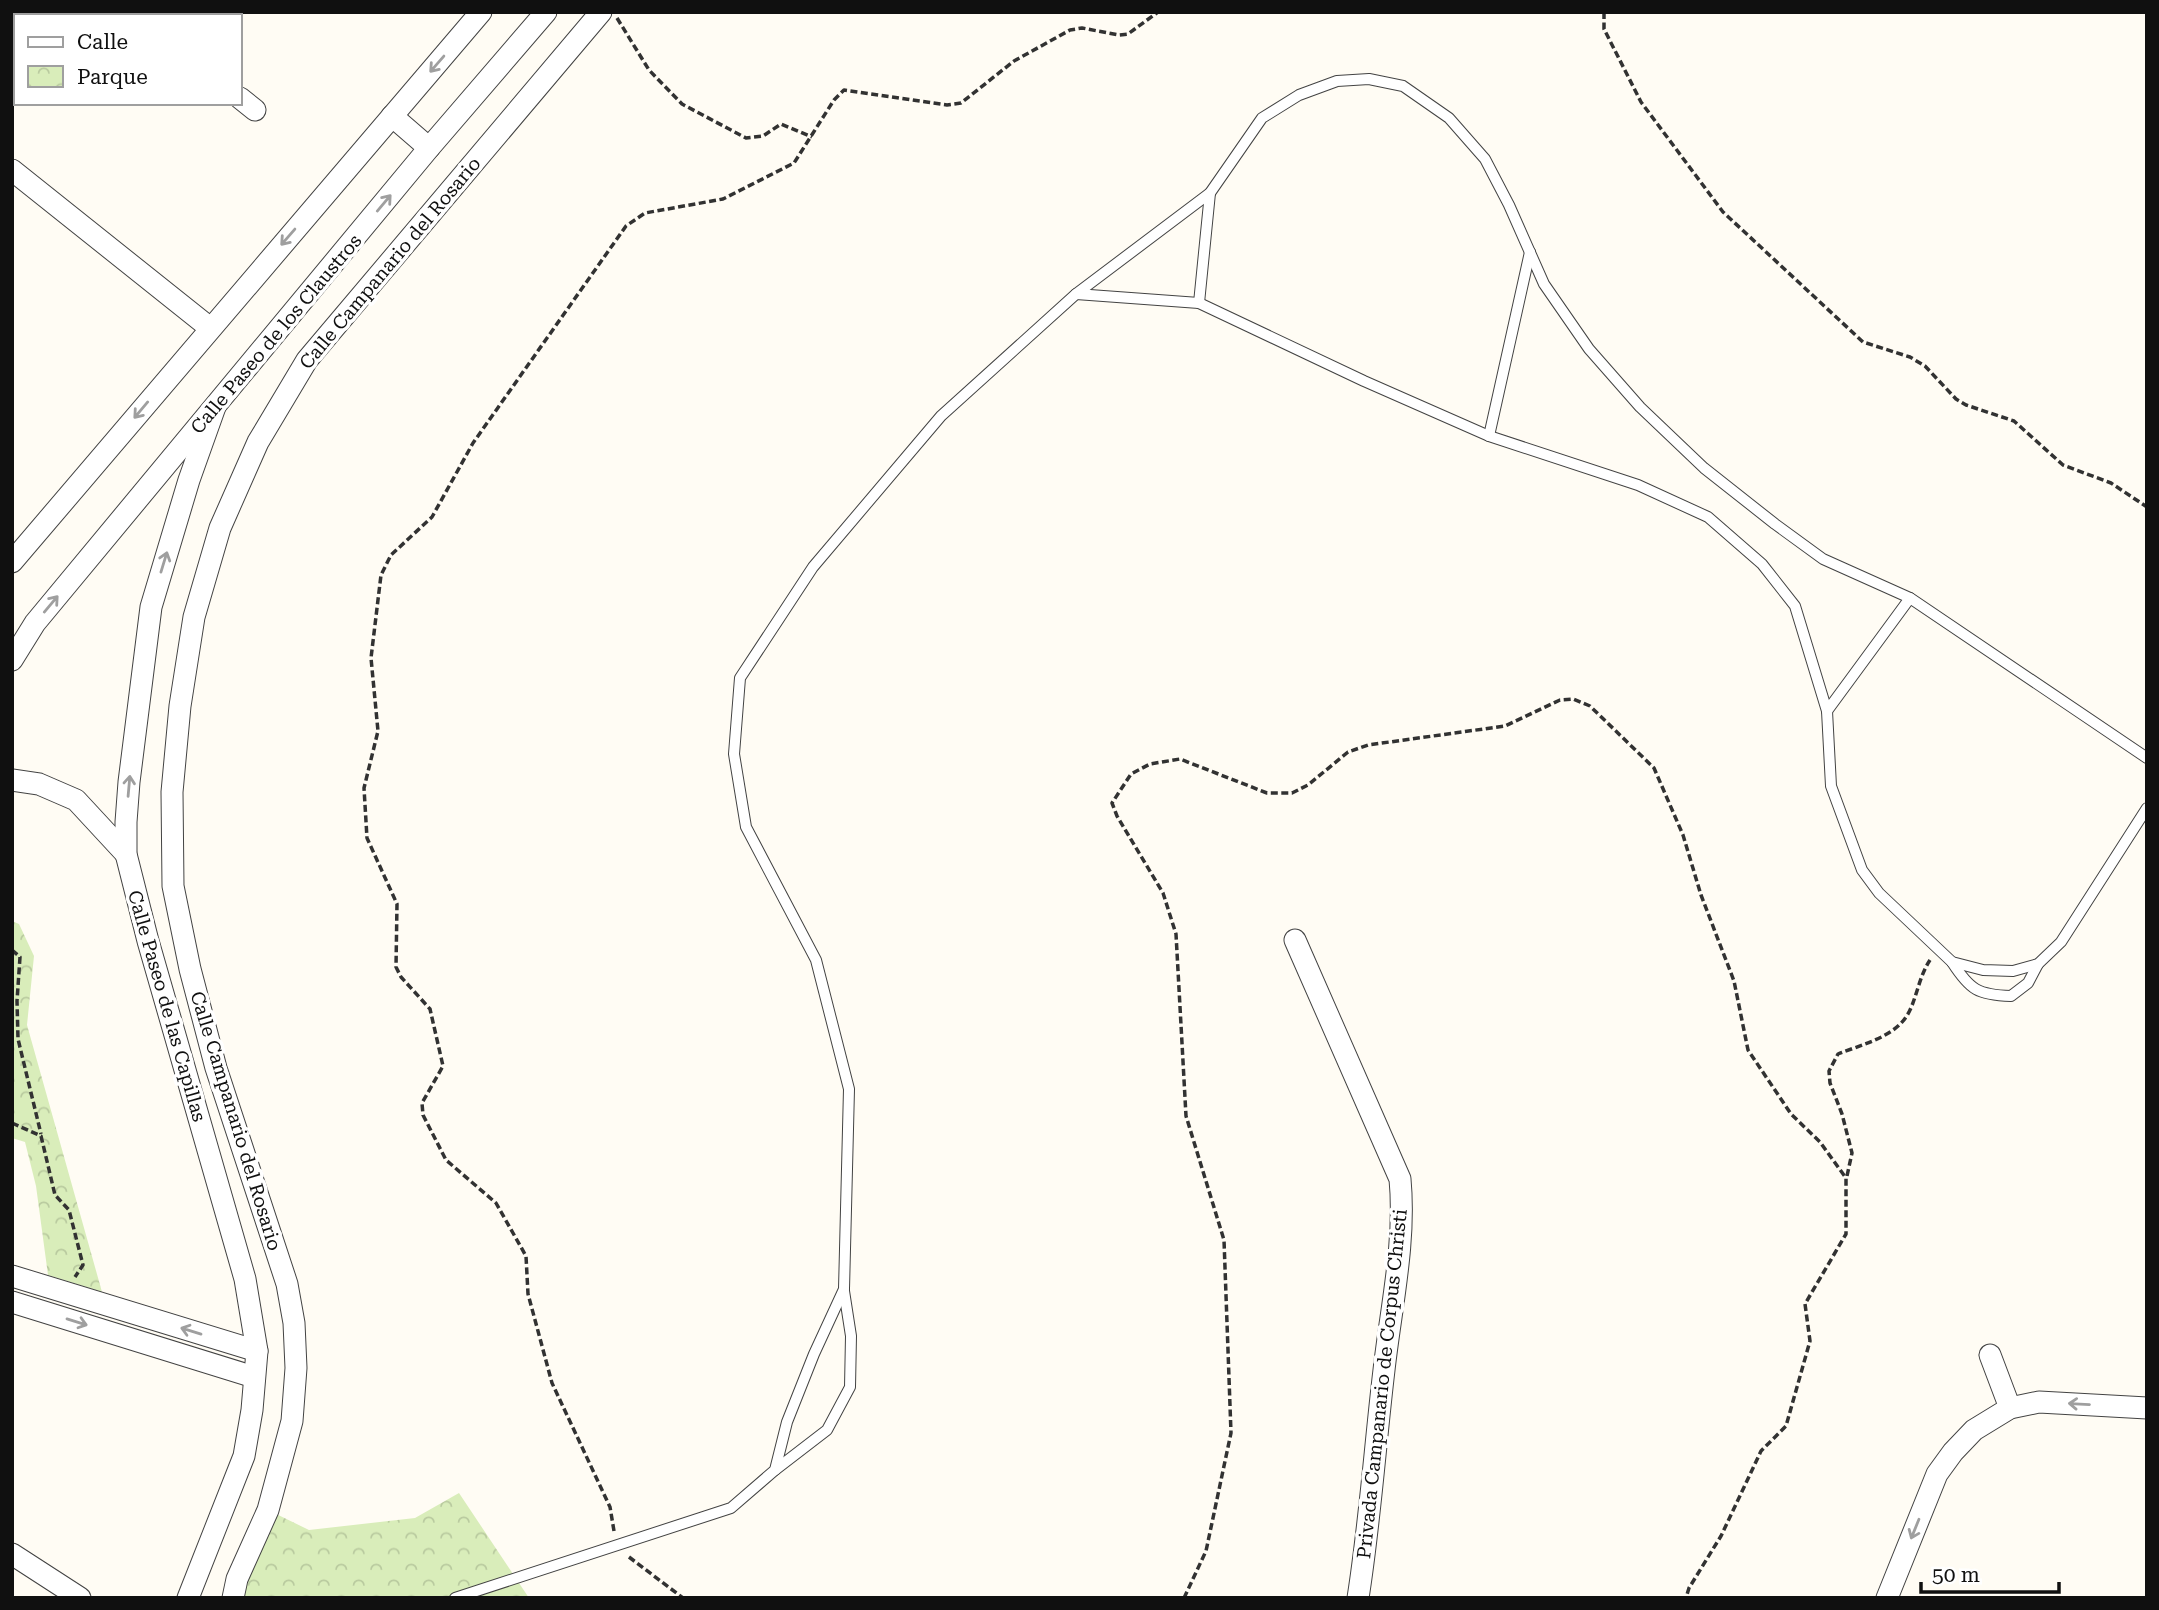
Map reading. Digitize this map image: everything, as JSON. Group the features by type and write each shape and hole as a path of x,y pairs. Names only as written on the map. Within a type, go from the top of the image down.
{"street":[{"path":"12,562 481,12"},
{"name":"Calle Paseo de los Claustros","path":"12,660 35,623 429,148 547,12"},
{"name":"Calle Campanario del Rosario","path":"233,1598 237,1579 268,1510 292,1421 296,1368 294,1323 287,1284 216,1068 190,970 173,886 172,792 180,706 194,617 220,528 258,442 307,360 600,12"},
{"path":"392,116 429,148"},
{"path":"12,170 210,328"},
{"name":"Calle Paseo de las Capillas","path":"188,1598 244,1456 252,1410 257,1351 245,1279 148,941 126,854 129,782 151,607 188,480 215,407"},
{"path":"12,780 39,784 76,800 126,854"},
{"name":"Privada Campanario de Corpus Christi","path":"1295,940 1400,1179 1403,1210 1369,1529 1358,1598"},
{"path":"12,1276 257,1351"},
{"path":"12,1301 254,1377"},
{"path":"1990,1355 2010,1408"},
{"path":"1888,1598 1937,1474 1974,1430 2010,1408 2039,1402 2147,1408"},
{"path":"12,1554 80,1598"}],"lane":[{"path":"456,1598 731,1508 827,1430 850,1387 851,1336 844,1289 849,1089 816,960 746,827 734,754 740,678 813,567 941,416 1076,294 1210,193 1262,118 1298,95 1337,81 1369,79 1404,86 1449,118 1485,159 1544,284 1589,349 1640,407 1704,468 1823,559 1910,598 2147,758"},
{"path":"1199,303 1210,193"},
{"path":"1489,436 1530,252"},
{"path":"1076,294 1199,303 1364,381 1489,436 1638,485 1708,517 1762,564 1795,606 1827,710 1831,786 1862,870 1879,893 1952,962 1964,981 1985,995 2011,996 2028,983 2038,964 2061,942 2147,808"},
{"path":"1827,710 1910,598"},
{"path":"1952,962 1983,970 2012,971 2038,964"},
{"path":"775,1470 787,1422 844,1289"}],"path":[{"path":"614,12 649,70 682,104 746,138 763,136 781,124 812,137"},
{"path":"683,1598 616,1547 610,1507 552,1383 528,1294 527,1256 496,1203 446,1160 423,1115 422,1103 443,1066 430,1009 401,977 396,967 397,904 367,838 364,789 378,731 371,658 381,575 391,555 432,517 473,443 626,226 645,213 723,199 794,163 834,100 844,90 947,105 961,103 1014,61 1070,30 1082,27 1119,35 1128,34 1136,31 1158,12"},
{"path":"1604,12 1604,29 1641,102 1723,212 1863,342 1910,357 1925,366 1956,399 2014,421 2063,465 2111,483 2147,507"},
{"path":"1184,1598 1206,1551 1231,1433 1224,1240 1186,1116 1176,934 1163,893 1116,816 1112,803 1131,774 1150,764 1180,759 1267,793 1293,793 1308,785 1348,752 1368,746 1505,726 1560,700 1573,699 1590,706 1654,768 1682,835 1701,895 1734,981 1748,1051 1791,1114 1820,1142 1846,1178"},
{"path":"1686,1598 1689,1588 1721,1536 1761,1451 1786,1426 1810,1341 1805,1304 1846,1234 1846,1178 1852,1153 1842,1114 1830,1083 1829,1071 1838,1054 1890,1033 1907,1017 1920,979 1938,948"},
{"path":"12,950 20,957 18,1039 55,1195 69,1210 83,1265 75,1277 75,1297"},
{"path":"12,1123 41,1136"}],"green space":[{"path":"12,921 19,924 34,956 27,1025 102,1292 48,1275 36,1186 25,1142 12,1138"},
{"path":"459,1493 529,1598 233,1598 268,1510 309,1530 415,1518"}]}
